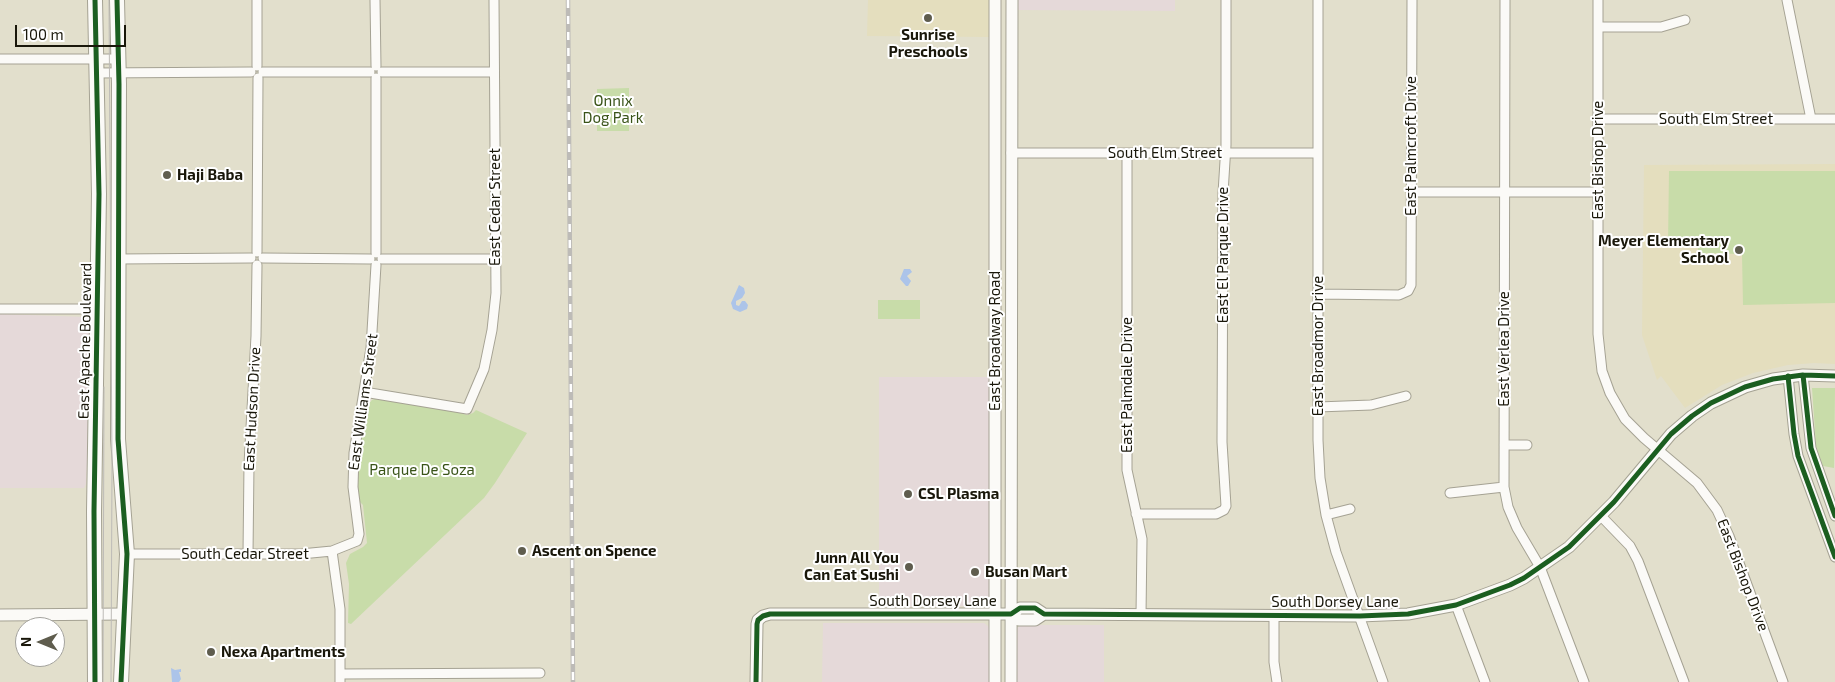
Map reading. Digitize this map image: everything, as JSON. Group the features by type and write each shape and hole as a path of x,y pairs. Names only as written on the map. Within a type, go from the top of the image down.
{"main road":[{"name":"East Apache Boulevard","path":"95,0 98,184 95,682"},
{"name":"East Apache Boulevard","path":"117,0 118,439 127,554 121,682"},
{"name":"East Broadway Road","path":"995,0 995,682"},
{"name":"East Broadway Road","path":"1011,682 1012,0"},
{"path":"995,153 1012,153"},
{"name":"South Dorsey Lane","path":"756,682 756,627 758,620 770,614 1011,614 1020,608 1035,608 1044,614 1360,616 1408,614 1456,606 1505,588 1524,578 1569,547 1601,516 1677,428 1711,403 1745,387 1773,379 1802,375 1835,376"},
{"path":"995,381 1011,383"},
{"path":"0,615 124,614"}],"street":[{"name":"East Hudson Drive","path":"248,554 249,464 256,336 257,0"},
{"name":"East Williams Street","path":"359,539 353,499 353,466 356,432 371,348 376,259 375,0"},
{"name":"East Cedar Street","path":"364,392 467,410 484,369 492,330 496,293 494,0"},
{"name":"East El Parque Drive","path":"1136,514 1212,514 1224,510 1227,502 1222,442 1226,0"},
{"name":"East Broadmor Drive","path":"1318,0 1319,460 1326,515 1338,558 1383,682"},
{"name":"East Palmcroft Drive","path":"1318,294 1399,295 1408,291 1411,280 1412,0"},
{"name":"East Verlea Drive","path":"1505,0 1504,487 1508,506 1515,524 1540,567 1584,682"},
{"name":"East Bishop Drive","path":"1598,0 1598,340 1602,371 1610,393 1620,412 1637,432 1697,483 1717,510 1729,536 1783,682"},
{"path":"1787,0 1811,119"},
{"path":"1598,27 1661,26 1685,20"},
{"path":"0,59 95,59 118,66 257,72 494,72"},
{"path":"96,73 118,66"},
{"name":"South Elm Street","path":"1598,119 1835,119"},
{"name":"South Elm Street","path":"1012,153 1318,153"},
{"name":"East Palmdale Drive","path":"1127,153 1127,470 1128,482 1142,539 1142,615"},
{"path":"1411,192 1598,192"},
{"path":"118,258 495,259"},
{"path":"0,309 98,310"},
{"path":"1802,375 1811,448 1835,516"},
{"path":"1788,376 1798,456 1835,556"},
{"path":"1318,407 1371,405 1406,396"},
{"path":"1504,445 1527,445"},
{"path":"1450,493 1504,487"},
{"path":"1326,515 1350,509"},
{"path":"1601,516 1630,546 1638,562 1684,682"},
{"name":"South Cedar Street","path":"127,554 301,554 332,551 359,539"},
{"path":"332,551 340,609 340,678 540,674"},
{"path":"1456,606 1484,682"},
{"path":"1274,615 1274,662 1277,682"}],"shaded area":[{"name":"Sunrise Preschools","path":"868,0 989,0 989,37 867,36"},
{"path":"1017,0 1175,0 1175,11 1017,10"},
{"name":"Meyer Elementary School","path":"1835,164 1835,364 1788,365 1753,373 1722,385 1685,408 1661,376 1657,380 1642,335 1644,165"},
{"path":"0,314 86,317 89,319 88,443 86,484 84,488 0,488"},
{"path":"879,377 989,377 989,595 987,604 984,606 879,607"},
{"path":"823,623 984,623 989,628 989,682 822,682"},
{"path":"1022,625 1104,625 1104,682 1016,682 1016,631"}],"green space":[{"name":"Onnix Dog Park","path":"629,88 629,131 597,131 597,89"},
{"path":"1669,171 1835,171 1835,303 1743,305 1742,254 1698,253 1698,244 1668,244"},
{"path":"878,300 920,300 920,319 878,319"},
{"path":"1812,388 1835,388 1834,468 1823,466 1816,446"},
{"name":"Parque De Soza","path":"375,399 454,411 467,415 476,410 527,433 484,498 351,624 348,623 349,584 346,563 350,554 367,543 363,505 359,501 358,449 367,405"}],"water":[{"path":"904,269 910,269 912,272 907,276 911,281 908,286 900,279"},
{"path":"739,285 744,288 745,293 742,298 736,301 736,305 739,306 742,301 745,301 748,305 747,309 740,312 733,309 731,303"},
{"path":"171,668 175,670 181,669 181,672 179,672 181,679 179,682 172,682"}],"tram line":[{"path":"109,0 112,466 111,682"},
{"path":"103,682 104,387"}],"railway":[{"path":"568,0 573,682"}],"cycle path":[{"path":"95,0 99,194 94,511 95,682"},
{"path":"117,0 119,84 118,439 127,554 121,682"},
{"path":"1803,375 1811,448 1835,516"},
{"path":"756,682 757,624 758,620 763,616 770,614 1011,614 1020,608 1035,608 1044,614 1360,616 1408,614 1456,605 1524,578 1569,547 1614,502 1671,434 1711,403 1745,387 1773,379 1803,375 1835,376"},
{"path":"1788,376 1798,456 1835,557"}],"place":[{"name":"Sunrise Preschools","path":"928,18"},
{"name":"Haji Baba","path":"167,175"},
{"name":"Meyer Elementary School","path":"1739,250"},
{"name":"CSL Plasma","path":"908,494"},
{"name":"Ascent on Spence","path":"522,551"},
{"name":"Junn All You Can Eat Sushi","path":"909,567"},
{"name":"Busan Mart","path":"975,572"},
{"name":"Nexa Apartments","path":"211,652"}]}
